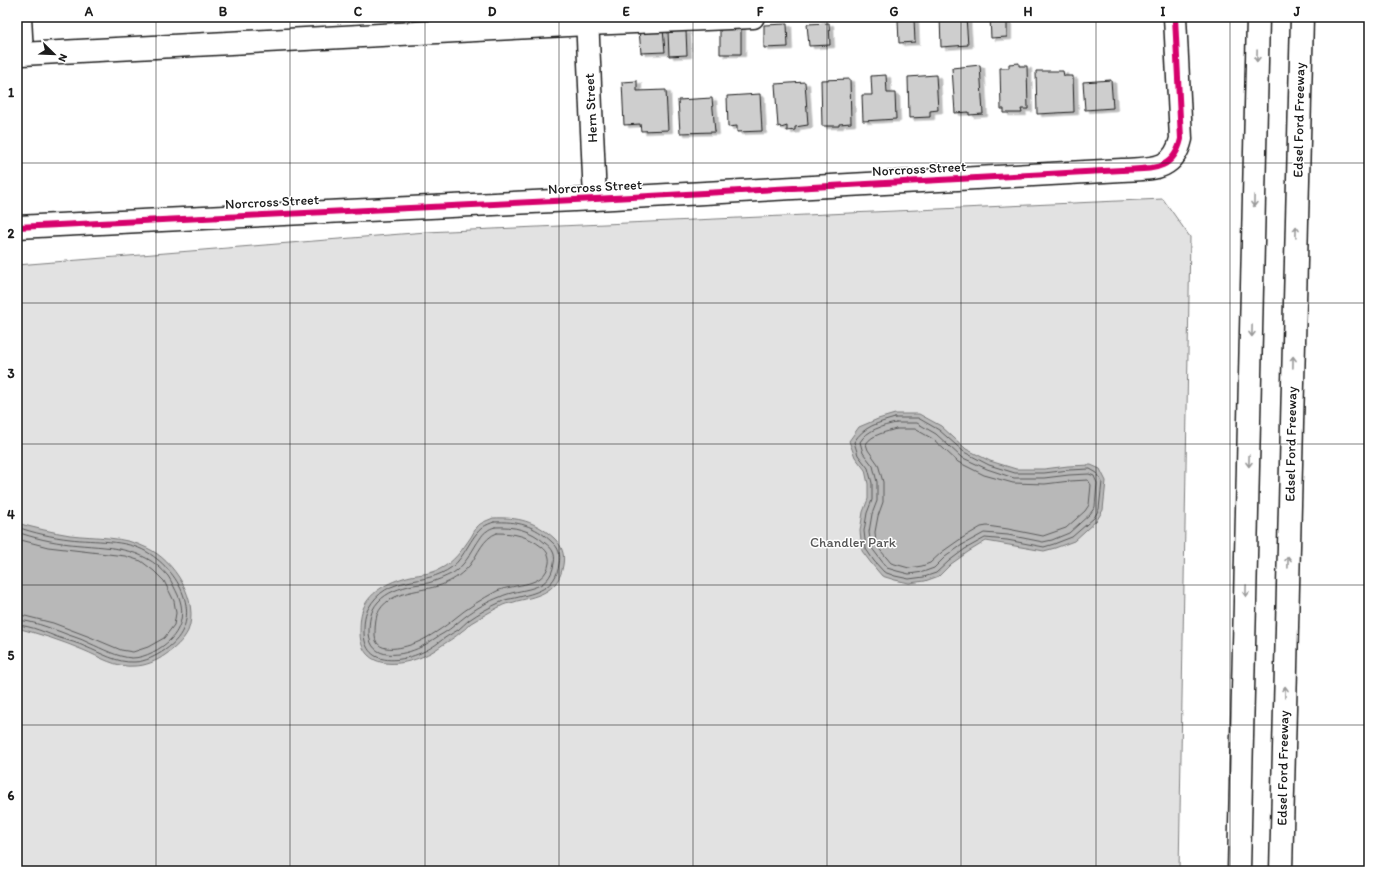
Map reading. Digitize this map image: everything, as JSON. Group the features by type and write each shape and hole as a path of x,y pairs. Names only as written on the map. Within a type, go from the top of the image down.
{"main road":[{"path":"20,17 22,54 587,20 753,17"},
{"name":"Norcross Street","path":"17,227 595,199 1160,167 1172,159 1179,148 1181,139 1175,17"},
{"path":"1239,871 1258,17"},
{"name":"Edsel Ford Freeway","path":"1281,871 1302,17"},
{"name":"Hern Street","path":"587,20 595,199"}],"green space":[{"name":"Chandler Park","path":"1163,199 1190,237 1179,871 17,871 17,265 426,232"}],"water":[{"path":"895,414 919,414 941,426 966,449 990,461 1016,469 1044,469 1091,465 1100,469 1106,481 1103,510 1097,520 1074,541 1055,548 1044,551 986,541 951,564 939,576 925,581 909,583 882,576 862,551 860,531 863,512 868,499 868,484 865,470 855,457 849,441 859,427"},
{"path":"493,518 510,518 526,521 547,532 557,541 561,547 564,561 561,574 553,586 541,594 499,607 471,623 456,636 438,648 415,659 403,663 390,663 379,661 369,656 363,647 360,627 362,612 366,602 371,596 383,587 397,580 433,572 445,566 461,551 479,525"},
{"path":"17,523 70,535 129,541 147,548 157,554 175,572 187,595 191,619 186,635 168,653 151,663 139,666 128,666 115,664 67,644 17,628"}],"building":[{"path":"940,17 966,17 968,45 941,47"},
{"path":"990,17 1007,17 1007,37 991,38"},
{"path":"914,19 915,42 899,43 898,20"},
{"path":"829,23 830,45 809,46 807,24"},
{"path":"787,24 788,47 764,48 764,25"},
{"path":"741,25 741,54 720,54 720,26"},
{"path":"663,29 665,52 641,53 639,30"},
{"path":"668,31 686,31 687,55 669,56"},
{"path":"1019,63 1019,66 1027,66 1028,109 1021,109 1022,113 1004,113 1004,109 1001,109 1000,68 1009,68 1009,64"},
{"path":"980,65 983,114 969,115 969,112 955,113 952,68"},
{"path":"1036,71 1063,71 1064,76 1073,76 1074,112 1037,114"},
{"path":"886,75 887,93 895,93 896,119 863,121 862,95 872,95 871,76"},
{"path":"936,75 938,110 930,111 930,117 909,118 908,77"},
{"path":"850,79 851,123 839,124 839,126 822,126 821,80"},
{"path":"1111,80 1113,108 1085,110 1083,82"},
{"path":"637,81 637,91 666,90 668,130 641,131 640,124 624,125 622,82"},
{"path":"805,82 808,125 795,127 795,130 787,131 787,126 781,128 780,126 778,127 775,84"},
{"path":"760,94 762,131 737,132 737,126 728,127 727,96"},
{"path":"712,98 715,132 680,133 678,100"}],"cycle path":[{"path":"17,227 595,199 1150,168 1166,163 1172,158 1181,139 1175,17"}]}
